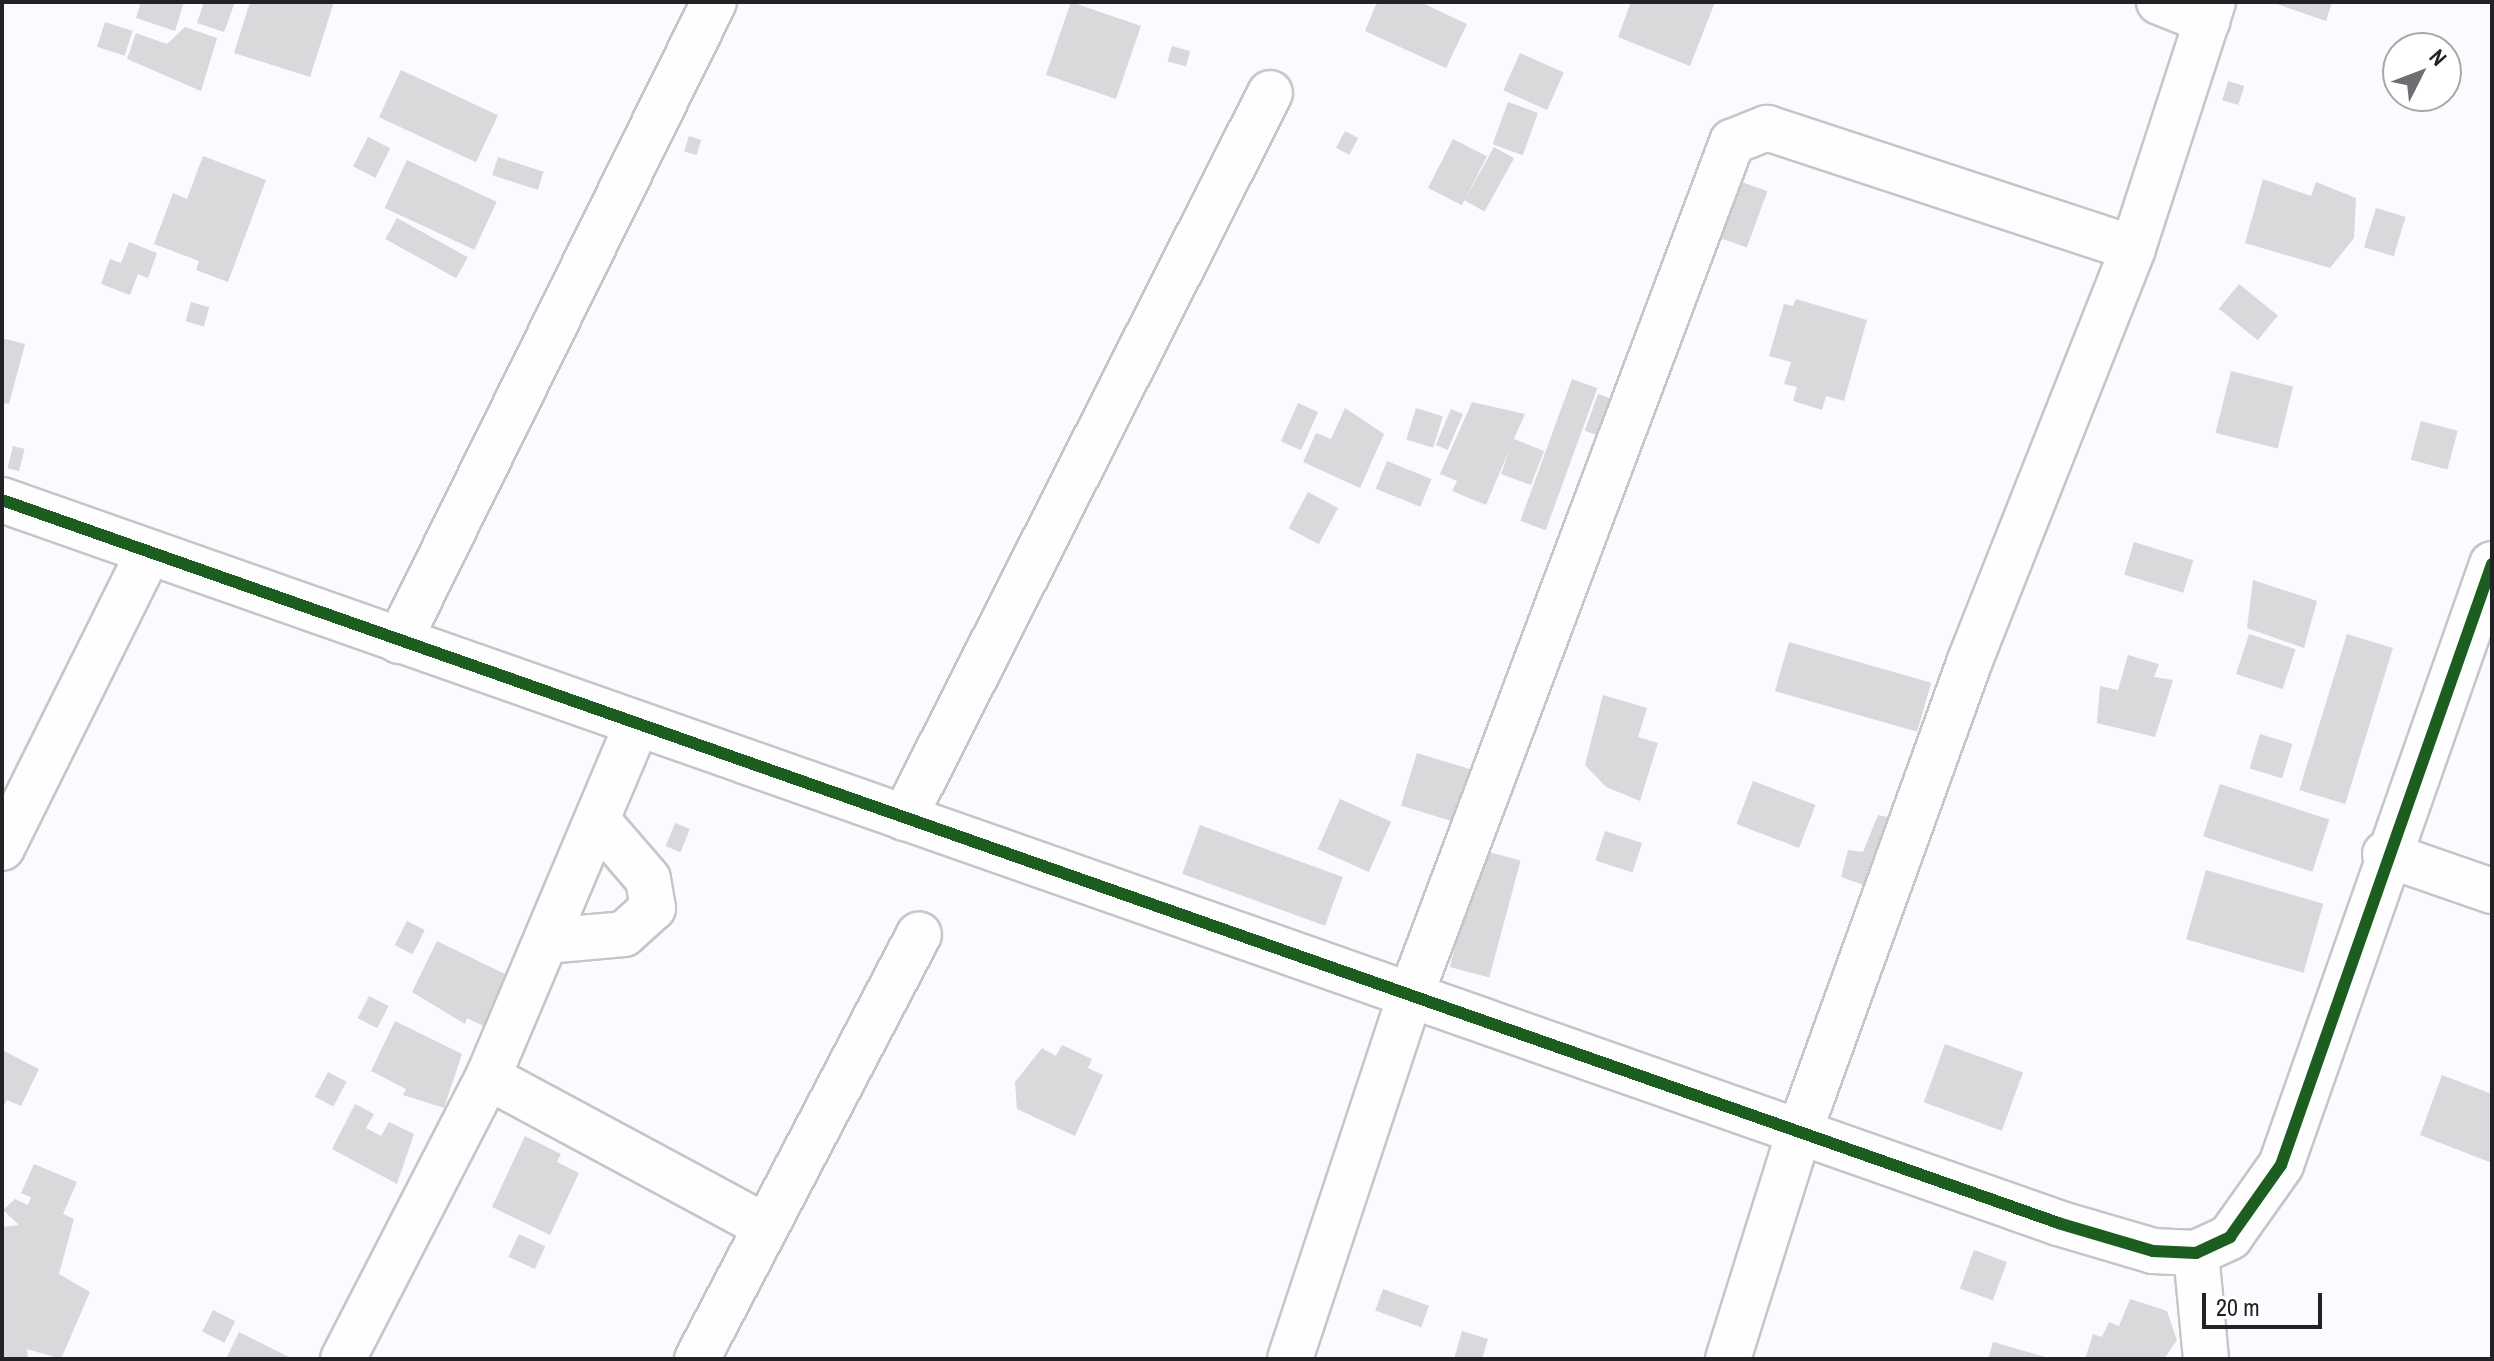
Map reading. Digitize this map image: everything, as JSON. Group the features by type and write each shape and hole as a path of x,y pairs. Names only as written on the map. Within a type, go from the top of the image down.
{"street":[{"path":"399,641 714,2"},
{"path":"1728,1359 1799,1133 1969,663 2133,248 2210,11 2159,2"},
{"path":"904,818 1270,93"},
{"path":"1290,1359 1410,997 1732,142 1767,128 2133,248"},
{"path":"2,500 1799,1133 2085,1231 2153,1251 2196,1253 2230,1237 2281,1165 2385,854 2492,564"},
{"path":"2,848 149,552"},
{"path":"343,1359 488,1077 637,724"},
{"path":"546,941 624,934 653,908 648,879 597,820"},
{"path":"2385,854 2492,891"},
{"path":"697,1359 919,934"},
{"path":"488,1077 766,1227"},
{"path":"2196,1253 2206,1359"}],"building":[{"path":"141,2 184,2 175,31 136,18"},
{"path":"204,2 235,2 224,32 197,23"},
{"path":"250,2 334,2 310,77 234,53"},
{"path":"1071,2 1141,26 1116,99 1046,75"},
{"path":"1377,2 1420,2 1467,24 1446,68 1365,31"},
{"path":"1631,2 1715,2 1690,66 1618,37"},
{"path":"2271,2 2332,2 2326,21"},
{"path":"105,22 133,31 125,56 97,47"},
{"path":"185,27 217,38 201,91 127,59 136,33 167,44"},
{"path":"1172,46 1190,51 1186,67 1168,61"},
{"path":"1520,53 1564,73 1547,110 1503,90"},
{"path":"401,70 498,115 476,162 379,117"},
{"path":"2228,81 2244,86 2238,105 2222,100"},
{"path":"1508,102 1538,113 1523,155 1493,144"},
{"path":"1345,131 1358,138 1349,155 1336,148"},
{"path":"689,136 701,140 696,155 684,151"},
{"path":"368,137 390,148 375,178 353,166"},
{"path":"1453,139 1487,156 1462,205 1428,188"},
{"path":"1494,147 1514,158 1485,212 1464,200"},
{"path":"203,156 266,180 228,282 196,270 199,261 154,244 173,193 187,199"},
{"path":"498,157 544,172 538,190 492,175"},
{"path":"407,160 497,202 474,250 385,208"},
{"path":"2263,179 2311,196 2316,182 2356,198 2354,238 2330,268 2245,243"},
{"path":"1742,182 1767,191 1747,248 1721,238"},
{"path":"2376,208 2406,217 2394,256 2364,247"},
{"path":"397,218 468,257 456,278 385,239"},
{"path":"129,242 157,253 148,278 138,274 130,295 101,284 110,259 121,263"},
{"path":"2239,284 2278,315 2258,340 2219,309"},
{"path":"1796,299 1867,320 1844,401 1826,396 1822,410 1793,401 1797,387 1784,384 1791,362 1769,356 1784,304 1793,306"},
{"path":"191,302 209,307 204,326 185,321"},
{"path":"2,338 25,344 9,404 2,403"},
{"path":"2231,371 2293,386 2278,449 2216,433"},
{"path":"1572,379 1597,388 1546,530 1520,521"},
{"path":"1598,394 1623,403 1610,440 1585,431"},
{"path":"1472,402 1525,414 1514,439 1544,451 1531,485 1501,474 1510,448 1486,505 1452,491 1457,481 1440,474"},
{"path":"1298,403 1318,412 1301,450 1281,441"},
{"path":"1345,408 1384,434 1360,488 1303,462 1316,433 1331,439"},
{"path":"1416,408 1443,416 1433,448 1406,440"},
{"path":"1451,409 1463,414 1448,450 1436,445"},
{"path":"2421,421 2458,431 2447,469 2411,460"},
{"path":"13,446 25,449 19,471 7,468"},
{"path":"1387,461 1432,479 1420,507 1376,489"},
{"path":"1308,492 1338,508 1319,544 1289,528"},
{"path":"2134,542 2193,560 2183,593 2124,575"},
{"path":"2253,580 2317,601 2304,648 2247,628"},
{"path":"2249,634 2296,649 2283,689 2236,674"},
{"path":"2347,634 2393,648 2345,804 2299,790"},
{"path":"1789,642 1931,683 1917,732 1775,691"},
{"path":"2128,655 2159,664 2154,677 2173,680 2155,737 2097,723 2100,686 2118,690"},
{"path":"1603,695 1647,708 1638,737 1658,743 1640,801 1606,787 1585,765"},
{"path":"2260,734 2293,744 2282,778 2249,768"},
{"path":"1417,753 1481,773 1465,825 1401,806"},
{"path":"1753,781 1816,805 1799,848 1737,824"},
{"path":"2220,784 2329,820 2312,872 2203,836"},
{"path":"1340,799 1391,822 1369,872 1318,849"},
{"path":"1878,815 1908,822 1883,892 1841,877 1848,850 1863,852"},
{"path":"675,823 690,829 680,852 666,846"},
{"path":"1200,825 1343,877 1325,926 1182,874"},
{"path":"1605,831 1642,843 1633,873 1595,860"},
{"path":"1481,850 1521,861 1489,977 1450,967"},
{"path":"2206,870 2323,904 2303,973 2186,939"},
{"path":"407,921 425,930 413,954 395,945"},
{"path":"437,941 505,974 487,1028 467,1018 465,1024 412,992"},
{"path":"369,996 389,1006 377,1028 358,1018"},
{"path":"395,1021 462,1054 444,1108 403,1095 406,1089 371,1071"},
{"path":"1945,1044 2023,1072 2002,1131 1924,1102"},
{"path":"1062,1045 1092,1059 1088,1068 1103,1075 1075,1136 1017,1109 1015,1082 1042,1048 1056,1056"},
{"path":"2,1050 39,1069 21,1106 7,1100 2,1109"},
{"path":"328,1072 347,1082 333,1107 315,1097"},
{"path":"2442,1075 2492,1094 2492,1163 2420,1135"},
{"path":"355,1104 374,1114 366,1128 381,1136 389,1122 414,1134 397,1184 332,1149"},
{"path":"525,1136 561,1154 557,1162 579,1173 550,1235 492,1207"},
{"path":"34,1164 77,1182 63,1214 74,1219 59,1274 90,1292 61,1359 27,1349 28,1359 2,1359 2,1227 19,1225 3,1210 15,1199 28,1205 31,1197 21,1193"},
{"path":"519,1234 545,1246 535,1269 508,1257"},
{"path":"1974,1250 2007,1262 1993,1300 1960,1289"},
{"path":"1383,1289 1429,1306 1421,1327 1375,1311"},
{"path":"2130,1299 2167,1311 2177,1340 2164,1359 2085,1359 2093,1334 2102,1337 2109,1322 2119,1326"},
{"path":"213,1310 235,1321 224,1343 202,1331"},
{"path":"1462,1331 1488,1339 1482,1359 1454,1359"},
{"path":"239,1332 293,1359 226,1359"},
{"path":"1993,1342 2049,1358 2049,1359 1988,1359"}],"cycle path":[{"path":"2,500 2058,1223 2153,1251 2196,1253 2230,1237 2281,1165 2492,564"}]}
